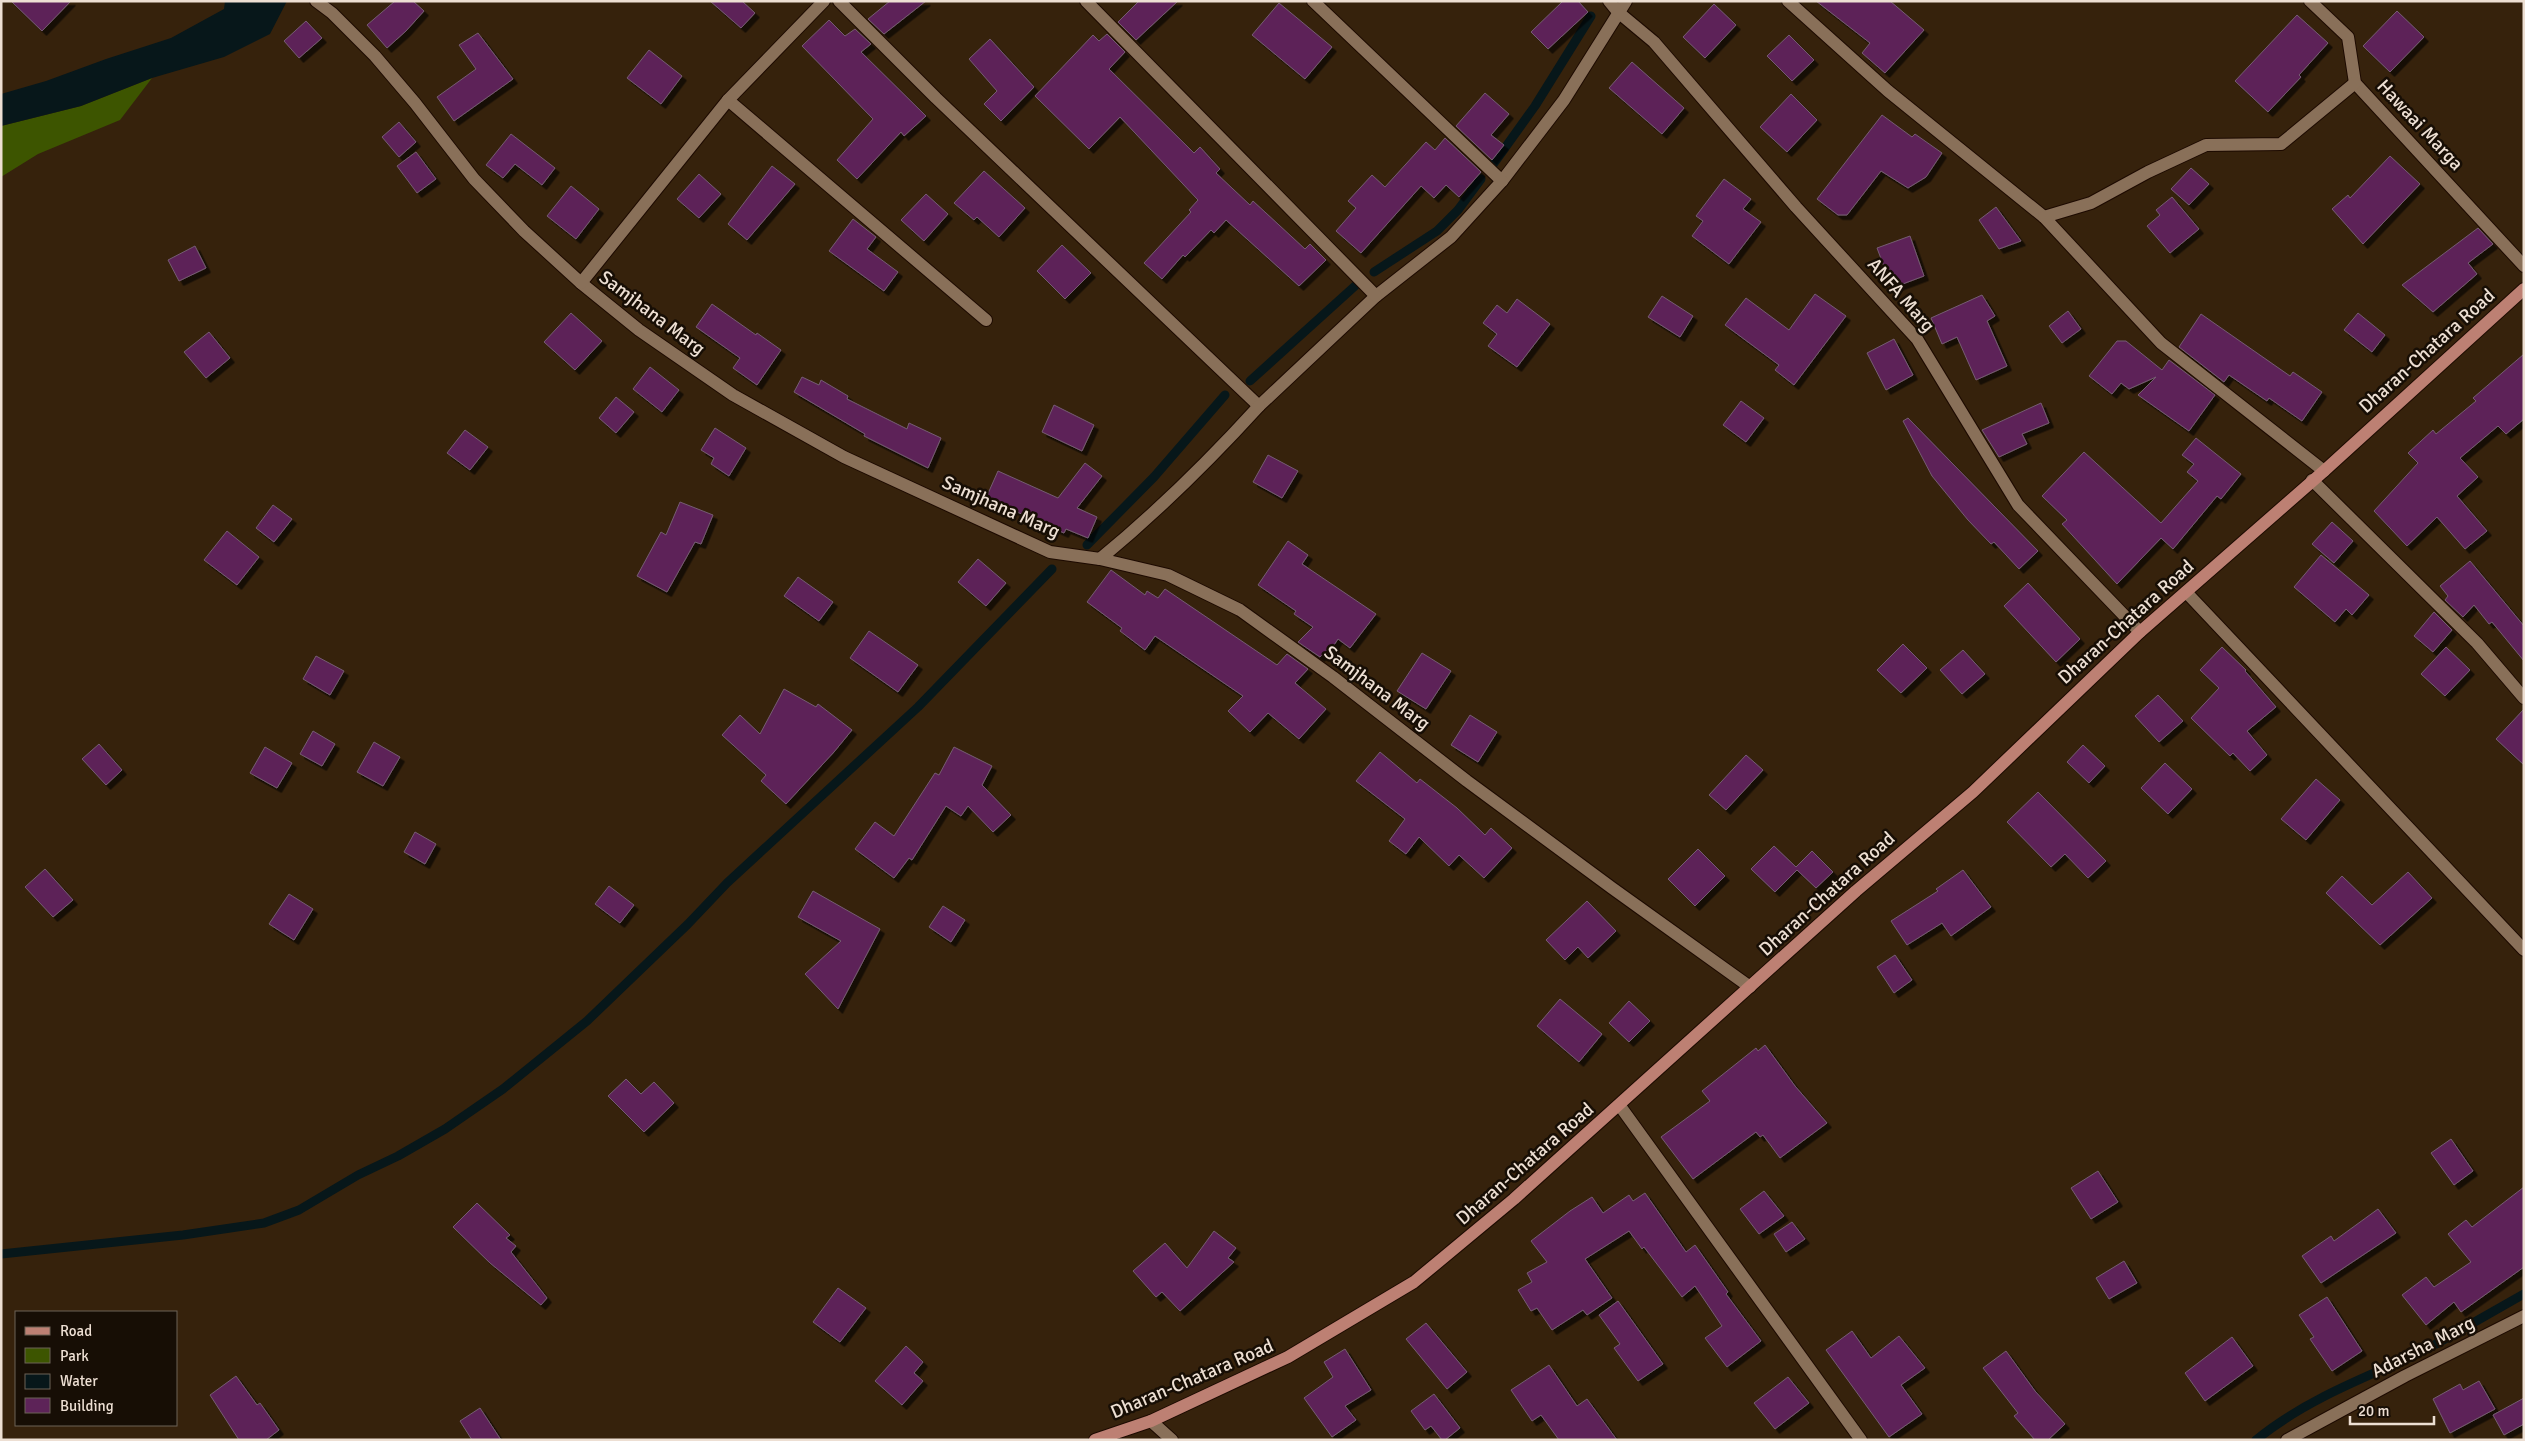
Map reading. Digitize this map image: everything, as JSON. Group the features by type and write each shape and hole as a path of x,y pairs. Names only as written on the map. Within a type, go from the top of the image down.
{"main road":[{"name":"Dharan-Chatara Road","path":"1095,1440 1151,1421 1288,1358 1414,1282 1514,1199 1620,1106 1856,891 1973,792 2140,632 2324,470 2524,289"}],"street":[{"name":"Samjhana Marg","path":"316,1 332,13 375,56 415,103 474,179 524,231 581,283 639,330 733,395 844,457 1050,552 1100,559 1168,575 1240,610 1334,677 1582,866 1750,988"},
{"path":"581,283 728,100 824,1"},
{"path":"839,1 936,98 1259,406"},
{"path":"1086,1 1376,296"},
{"path":"1313,1 1502,181"},
{"name":"ANFA Marg","path":"1608,1 1618,12 1654,42 1796,207 1917,338 2018,505 2140,632"},
{"path":"1100,559 1146,521 1195,475 1259,406 1376,296 1451,237 1502,181 1564,100 1626,1"},
{"path":"1788,1 1888,91 2044,217 2161,343 2324,470"},
{"name":"Hawaai Marga","path":"2310,1 2348,37 2355,83 2524,266"},
{"path":"2044,217 2091,203 2148,172 2206,145 2281,144 2355,83"},
{"path":"728,100 986,320"},
{"path":"2312,480 2477,642 2524,698"},
{"path":"2186,592 2524,950"},
{"path":"1620,1106 1861,1440"},
{"name":"Adarsha Marg","path":"2287,1440 2405,1376 2524,1316"},
{"path":"1151,1421 1172,1440"}],"green space":[{"path":"152,78 120,120 38,154 1,177 1,126 81,106"}],"water":[{"path":"225,1 287,1 270,34 224,57 152,78 81,106 1,126 1,94 46,81 171,38 224,9"}],"building":[{"path":"11,1 71,1 42,31"},
{"path":"395,1 413,1 424,11 387,48 367,25"},
{"path":"710,1 742,1 755,13 741,28"},
{"path":"890,1 926,1 884,34 868,19"},
{"path":"1139,1 1178,1 1136,40 1118,22"},
{"path":"1563,1 1578,1 1588,12 1548,49 1531,32"},
{"path":"1816,1 1890,1 1924,30 1885,73 1862,53 1870,43"},
{"path":"1279,3 1332,47 1305,79 1252,35"},
{"path":"1714,4 1736,25 1705,58 1683,37"},
{"path":"2397,11 2424,37 2390,72 2363,46"},
{"path":"2297,15 2328,43 2299,75 2301,77 2268,112 2235,81"},
{"path":"829,20 845,36 855,29 871,44 861,52 926,116 904,136 901,132 857,179 837,160 873,119 802,46"},
{"path":"306,21 322,38 299,58 284,41"},
{"path":"478,33 513,79 454,121 437,97 476,69 459,45"},
{"path":"1107,34 1125,52 1109,69 1194,153 1200,147 1220,169 1216,173 1250,205 1253,201 1305,249 1310,244 1326,260 1299,286 1226,220 1214,233 1211,230 1185,257 1183,255 1162,279 1144,263 1191,212 1189,210 1198,200 1120,117 1089,149 1035,96 1093,35 1099,41"},
{"path":"1789,35 1814,60 1792,81 1767,56"},
{"path":"990,39 1034,87 1001,121 984,104 997,91 969,59"},
{"path":"649,50 682,76 661,104 627,78"},
{"path":"1632,62 1684,108 1662,134 1609,88"},
{"path":"1485,93 1509,114 1491,135 1504,145 1492,160 1456,126"},
{"path":"1791,94 1817,120 1787,152 1760,127"},
{"path":"1882,115 1912,137 1915,134 1942,153 1926,177 1908,188 1881,171 1847,215 1838,215 1817,199"},
{"path":"399,122 416,142 399,157 382,137"},
{"path":"511,134 555,168 542,185 515,164 503,178 486,165"},
{"path":"1445,138 1481,172 1459,197 1446,185 1434,198 1421,186 1361,253 1336,231 1356,208 1348,201 1372,175 1385,187 1426,142 1435,150"},
{"path":"416,152 436,179 417,193 397,166"},
{"path":"2390,156 2420,184 2363,244 2332,209 2348,195 2350,198"},
{"path":"772,166 795,184 747,240 728,224"},
{"path":"2191,168 2209,184 2189,205 2171,189"},
{"path":"984,171 1025,208 999,237 977,217 974,220 954,203"},
{"path":"699,174 721,194 699,218 677,199"},
{"path":"1724,179 1751,199 1743,209 1761,222 1729,264 1692,236 1703,221 1696,216"},
{"path":"571,186 599,209 576,239 547,216"},
{"path":"926,194 948,214 924,241 901,220"},
{"path":"2172,197 2199,229 2170,253 2147,226 2160,215 2156,210"},
{"path":"1996,207 2021,241 1999,249 1979,220"},
{"path":"853,219 876,237 867,249 898,272 884,291 829,251"},
{"path":"2478,228 2493,244 2468,263 2477,274 2433,312 2402,285"},
{"path":"1910,236 1924,276 1892,288 1877,248"},
{"path":"1062,245 1091,273 1065,299 1037,271"},
{"path":"195,246 206,268 179,281 168,260"},
{"path":"1815,294 1846,316 1794,385 1775,370 1779,365 1725,325 1746,298 1789,330"},
{"path":"1982,295 1995,316 1987,321 2007,366 1976,380 1957,337 1942,344 1931,318"},
{"path":"1662,296 1693,316 1680,337 1648,317"},
{"path":"1517,299 1550,324 1517,367 1488,346 1497,334 1483,323 1497,305 1507,313"},
{"path":"712,304 781,350 757,385 733,368 740,358 696,327"},
{"path":"2068,311 2081,329 2062,343 2049,326"},
{"path":"571,313 602,341 575,370 544,342"},
{"path":"2358,313 2385,335 2372,352 2344,330"},
{"path":"2201,314 2290,376 2293,372 2322,392 2302,421 2269,398 2267,401 2229,375 2224,382 2179,347"},
{"path":"209,332 230,358 206,378 184,352"},
{"path":"1894,339 1913,375 1886,390 1867,353"},
{"path":"2117,341 2126,341 2162,370 2169,360 2215,395 2189,431 2138,395 2156,377 2129,389 2121,383 2112,394 2089,376"},
{"path":"2524,354 2524,419 2506,434 2498,426 2460,458 2478,477 2457,496 2487,531 2465,549 2437,517 2407,546 2374,511 2418,463 2408,453 2433,430 2436,434 2476,401 2473,398"},
{"path":"650,367 679,390 662,412 633,389"},
{"path":"802,377 819,385 821,380 848,396 847,399 907,429 909,423 941,438 928,468 864,436 865,434 794,392"},
{"path":"616,397 634,412 616,433 599,418"},
{"path":"1741,401 1764,418 1746,442 1723,425"},
{"path":"2041,403 2049,423 2022,434 2027,444 1999,457 1982,430"},
{"path":"1054,405 1094,425 1082,451 1042,432"},
{"path":"1908,418 2038,551 2019,569 1994,542 1991,544 1968,520 1932,476 1903,421"},
{"path":"715,428 746,448 729,476 711,464 714,458 701,450"},
{"path":"465,430 488,447 470,470 447,453"},
{"path":"2196,438 2241,474 2221,499 2217,496 2173,549 2161,538 2117,584 2062,524 2067,520 2042,496 2084,452 2161,523 2198,481 2187,472 2194,464 2182,455"},
{"path":"1268,455 1298,471 1282,498 1253,482"},
{"path":"1085,463 1102,476 1077,508 1097,517 1088,538 1066,529 1064,533 986,498 998,471 1058,498"},
{"path":"680,502 713,515 701,544 695,542 667,592 637,576 661,532 666,535"},
{"path":"273,505 292,519 274,542 256,528"},
{"path":"2332,522 2353,541 2334,563 2312,544"},
{"path":"227,531 259,557 237,585 204,560"},
{"path":"1288,541 1308,555 1302,564 1376,614 1350,648 1338,639 1332,648 1330,647 1320,657 1298,642 1313,627 1294,614 1296,611 1258,585"},
{"path":"2321,555 2369,595 2352,615 2346,609 2335,622 2294,587"},
{"path":"978,559 1006,583 986,606 958,582"},
{"path":"2470,561 2524,626 2524,661 2492,622 2489,624 2474,605 2463,617 2445,600 2448,596 2440,586"},
{"path":"1111,570 1145,595 1147,591 1158,598 1165,589 1277,665 1287,654 1308,669 1295,683 1326,709 1299,739 1268,713 1250,732 1228,711 1243,696 1155,636 1145,650 1120,631 1122,628 1087,602"},
{"path":"798,577 833,602 819,621 784,596"},
{"path":"2028,583 2080,639 2056,662 2004,606"},
{"path":"2434,612 2452,630 2433,652 2414,636"},
{"path":"869,631 918,665 898,692 850,658"},
{"path":"1903,644 1927,668 1901,693 1877,670"},
{"path":"2222,647 2246,670 2276,707 2247,731 2267,755 2250,771 2233,753 2230,756 2191,718 2219,688 2200,670"},
{"path":"2446,647 2470,670 2445,696 2421,674"},
{"path":"1963,650 1985,674 1962,694 1940,670"},
{"path":"1422,653 1451,671 1426,709 1397,691"},
{"path":"316,656 344,671 330,695 303,679"},
{"path":"784,689 816,707 818,704 852,730 786,804 761,781 766,775 722,735 740,715 760,734"},
{"path":"2158,695 2183,721 2159,742 2135,716"},
{"path":"2524,709 2524,765 2496,739"},
{"path":"1470,715 1497,732 1478,762 1451,745"},
{"path":"313,731 335,744 322,766 300,754"},
{"path":"374,742 400,757 383,786 357,772"},
{"path":"99,744 122,770 106,785 82,759"},
{"path":"2083,745 2105,766 2089,783 2067,762"},
{"path":"265,747 292,763 277,788 250,773"},
{"path":"954,747 992,766 982,785 1011,815 993,832 968,806 961,816 946,806 912,860 909,858 894,878 855,849 875,822 894,836 935,773 939,775"},
{"path":"1380,752 1417,783 1420,779 1457,808 1485,835 1491,828 1512,848 1484,878 1459,855 1449,866 1419,837 1406,854 1389,841 1405,819 1356,781"},
{"path":"1746,755 1763,770 1726,810 1709,795"},
{"path":"2165,763 2192,789 2168,814 2141,788"},
{"path":"2316,779 2340,800 2306,840 2281,819"},
{"path":"2038,792 2106,861 2088,878 2065,854 2051,867 2007,822"},
{"path":"415,832 436,844 425,864 404,852"},
{"path":"1774,846 1796,867 1812,851 1833,872 1816,888 1797,870 1775,892 1751,869"},
{"path":"1698,849 1725,876 1695,906 1668,879"},
{"path":"45,869 73,900 53,917 25,887"},
{"path":"1963,870 1991,907 1951,936 1942,923 1907,945 1891,921 1938,891 1936,889"},
{"path":"2408,872 2432,898 2380,945 2326,893 2342,876 2372,905"},
{"path":"609,886 634,905 620,923 595,904"},
{"path":"813,891 880,929 838,1009 805,974 841,941 798,917"},
{"path":"289,894 313,909 294,940 269,924"},
{"path":"1587,901 1616,931 1588,958 1578,947 1565,960 1546,940"},
{"path":"943,906 965,920 951,942 929,927"},
{"path":"1895,955 1912,980 1894,993 1877,967"},
{"path":"1560,999 1602,1034 1579,1062 1537,1026"},
{"path":"1629,1001 1650,1021 1629,1042 1609,1023"},
{"path":"1765,1045 1795,1086 1827,1123 1780,1158 1763,1135 1760,1137 1756,1132 1693,1179 1661,1137 1710,1101 1702,1091 1756,1048 1758,1051"},
{"path":"626,1079 641,1094 654,1082 674,1103 644,1132 608,1096"},
{"path":"2451,1139 2473,1171 2454,1185 2431,1153"},
{"path":"2098,1171 2118,1202 2091,1219 2071,1188"},
{"path":"2524,1187 2524,1267 2461,1312 2454,1302 2426,1325 2402,1295 2426,1277 2434,1287 2471,1262 2448,1234 2466,1220 2472,1227"},
{"path":"1764,1191 1784,1216 1759,1234 1740,1209"},
{"path":"1645,1193 1686,1252 1695,1245 1728,1292 1726,1294 1761,1341 1727,1367 1705,1338 1722,1326 1695,1286 1682,1297 1644,1247 1642,1249 1629,1231 1585,1259 1612,1298 1587,1315 1583,1310 1552,1330 1537,1308 1531,1311 1518,1290 1532,1282 1527,1273 1547,1262 1531,1241 1570,1211 1592,1197 1603,1213 1629,1195 1633,1201"},
{"path":"477,1203 510,1235 506,1238 516,1246 511,1252 547,1298 541,1305 490,1263 453,1227"},
{"path":"2378,1209 2396,1233 2321,1283 2302,1256 2331,1236 2334,1241"},
{"path":"1792,1222 1805,1239 1786,1252 1774,1234"},
{"path":"1214,1231 1236,1248 1228,1258 1234,1262 1180,1311 1162,1292 1156,1297 1133,1271 1165,1243 1187,1268"},
{"path":"2124,1261 2137,1283 2109,1299 2096,1278"},
{"path":"838,1288 866,1308 840,1342 813,1322"},
{"path":"2327,1297 2362,1351 2332,1371 2310,1339 2314,1337 2299,1315"},
{"path":"1618,1301 1663,1364 1638,1381 1614,1348 1620,1344 1599,1315"},
{"path":"1426,1323 1467,1372 1447,1389 1406,1339"},
{"path":"1852,1331 1871,1358 1899,1336 1925,1368 1901,1385 1922,1414 1889,1437 1826,1350"},
{"path":"2232,1337 2253,1366 2205,1401 2185,1373"},
{"path":"906,1346 923,1362 914,1373 923,1381 902,1405 875,1381"},
{"path":"1345,1349 1371,1390 1345,1406 1356,1420 1332,1437 1304,1398 1333,1377 1324,1362"},
{"path":"2006,1351 2035,1391 2065,1424 2048,1440 2035,1440 2014,1416 2018,1413 1983,1368"},
{"path":"1549,1365 1577,1406 1587,1399 1617,1440 1559,1440 1541,1415 1532,1421 1511,1390"},
{"path":"236,1376 257,1405 260,1403 279,1430 266,1440 239,1440 210,1395"},
{"path":"1788,1377 1809,1403 1775,1429 1754,1403"},
{"path":"2479,1381 2495,1409 2450,1433 2433,1399 2460,1384 2463,1390"},
{"path":"1434,1394 1460,1428 1445,1440 1442,1440 1431,1426 1425,1430 1411,1411"},
{"path":"2524,1398 2524,1424 2504,1435 2493,1415"},
{"path":"480,1408 501,1440 472,1440 460,1421"}],"waterway":[{"path":"1492,166 1535,106 1591,16"},
{"path":"1374,272 1437,231 1458,210 1481,179"},
{"path":"1250,381 1355,286"},
{"path":"1087,545 1154,477 1225,395"},
{"path":"1,1254 183,1235 264,1223 299,1210 358,1175 398,1156 445,1129 503,1089 587,1021 688,924 727,883 918,707 1052,569"},
{"path":"2436,1344 2524,1294"},
{"path":"2256,1440 2273,1427 2330,1393 2411,1357"}]}
